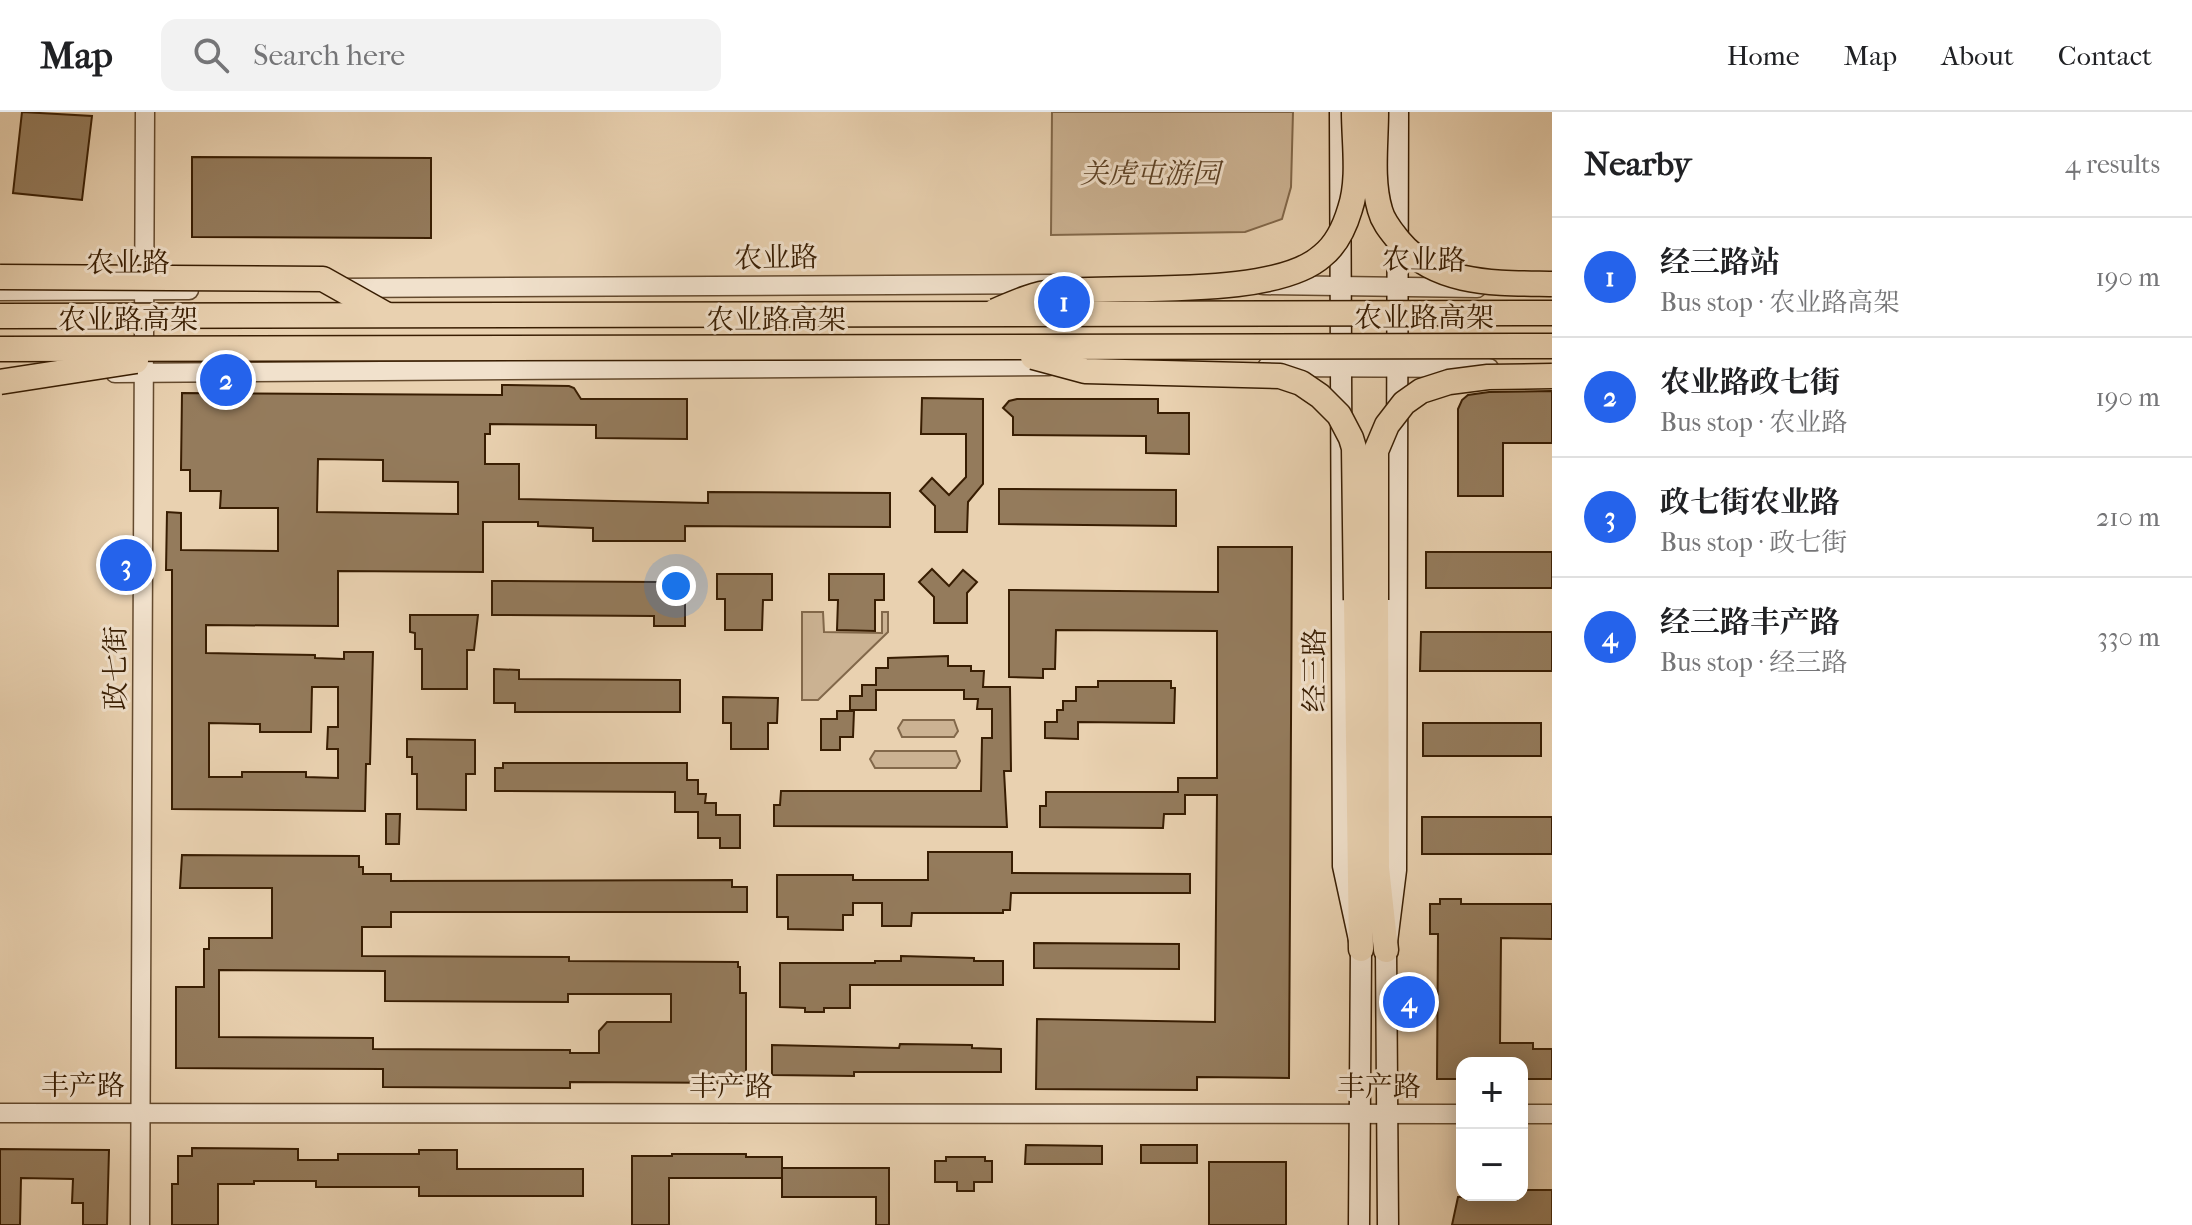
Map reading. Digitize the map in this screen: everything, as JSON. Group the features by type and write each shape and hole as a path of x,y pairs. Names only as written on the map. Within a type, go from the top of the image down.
{"highway":[{"path":"984,316 1050,292 1252,283 1293,274 1322,256 1339,236 1350,211 1355,191 1354,112"},
{"path":"1376,112 1380,211 1409,253 1450,277 1552,286"},
{"path":"0,277 323,279 389,316"},
{"name":"农业路高架","path":"0,316 1552,313"},
{"name":"农业路高架","path":"0,349 1552,346"},
{"path":"1000,348 1085,371 1280,376 1301,383 1339,415 1354,448 1366,600 1377,868 1386,950"},
{"path":"0,382 208,349"},
{"path":"1361,949 1366,600 1376,451 1387,425 1404,403 1421,391 1449,382 1488,377 1552,376"}],"main road":[{"name":"经三路","path":"1340,112 1343,866 1361,949 1359,1225"},
{"path":"1388,1225 1386,950 1396,870 1398,112"}],"street":[{"name":"政七街","path":"140,1225 145,112"},
{"name":"农业路","path":"0,291 976,283 1552,286"},
{"path":"0,373 976,366 1552,368"},
{"name":"丰产路","path":"0,1113 1456,1114"},
{"path":"1528,1114 1552,1114"}],"green space":[{"name":"关虎屯游园","path":"1052,112 1293,112 1291,187 1282,219 1245,232 1051,235"},
{"path":"802,612 823,612 824,632 882,633 882,612 888,612 888,632 818,700 802,700"},
{"path":"903,720 954,720 958,731 954,737 902,737 898,728"},
{"path":"875,751 956,751 960,761 956,768 875,768 870,759"}],"building":[{"path":"22,112 92,116 82,200 13,193"},
{"path":"192,157 431,158 431,238 192,237"},
{"path":"502,385 569,386 581,399 687,399 687,439 596,438 596,425 490,424 490,434 485,434 485,464 519,464 519,499 708,503 708,492 890,493 890,527 685,526 685,541 593,541 593,528 538,526 538,522 483,522 483,572 338,571 338,626 206,625 206,653 315,655 315,658 344,659 344,652 373,652 370,764 366,764 365,811 172,809 172,570 166,570 167,512 181,513 181,550 278,551 278,508 220,508 221,491 190,491 190,470 181,470 182,393 502,395","holes":["318,459 383,460 383,481 458,482 458,514 317,512","312,687 338,687 338,727 328,727 327,749 338,749 338,778 306,777 306,772 242,772 242,777 209,777 209,723 260,724 260,732 311,732"]},
{"path":"1552,391 1552,443 1503,443 1503,496 1458,496 1458,409 1462,400 1468,395 1489,392"},
{"path":"922,398 983,399 983,484 968,502 967,532 935,532 935,506 920,491 932,478 949,495 966,477 966,434 921,434"},
{"path":"1158,399 1158,413 1189,413 1189,454 1146,453 1146,436 1013,435 1013,417 1003,408 1009,401"},
{"path":"999,489 1176,490 1176,526 999,524"},
{"path":"1218,547 1292,547 1289,1078 1197,1077 1197,1090 1036,1089 1037,1019 1215,1022 1217,795 1185,795 1185,814 1164,814 1163,828 1040,827 1040,806 1046,806 1046,792 1178,792 1178,778 1217,778 1217,631 1056,630 1055,669 1043,669 1043,678 1009,677 1009,590 1218,592"},
{"path":"1426,552 1552,552 1552,588 1426,588"},
{"path":"932,569 949,586 963,570 977,582 967,593 967,623 934,623 934,597 919,582"},
{"path":"717,574 772,574 772,600 763,600 762,630 725,630 725,599 717,599"},
{"path":"829,574 884,574 884,600 875,600 875,631 837,630 838,600 829,600"},
{"path":"492,581 659,582 659,590 685,590 685,626 654,626 654,616 492,615"},
{"path":"410,615 478,615 474,650 467,650 467,689 422,689 422,649 415,649 415,633 410,632"},
{"path":"1421,632 1552,632 1552,671 1420,671"},
{"path":"948,656 948,666 971,666 971,671 984,671 983,687 1010,687 1011,771 1004,771 1007,827 774,826 774,805 780,805 781,791 981,791 982,738 992,738 992,709 977,709 978,699 964,699 964,690 876,690 876,710 850,710 850,696 862,696 862,685 876,685 876,668 888,668 888,658"},
{"path":"494,669 519,670 519,679 680,680 680,712 515,712 515,703 494,703"},
{"path":"1098,681 1171,681 1171,688 1175,688 1174,723 1078,722 1078,739 1045,738 1045,722 1057,722 1057,710 1063,710 1063,701 1076,701 1076,687 1098,687"},
{"path":"723,697 778,698 777,723 768,723 768,749 731,749 731,723 723,723"},
{"path":"837,711 854,711 853,737 840,737 840,750 821,750 821,719 837,719"},
{"path":"1423,723 1541,723 1541,756 1423,756"},
{"path":"407,739 475,740 475,774 466,774 466,810 417,809 417,774 412,774 412,757 407,757"},
{"path":"503,763 687,763 687,780 698,780 698,794 706,794 705,803 716,803 716,815 740,815 740,848 720,848 720,838 698,838 698,812 675,812 675,792 495,791 495,768 503,768"},
{"path":"386,814 400,814 399,844 386,844"},
{"path":"1422,817 1552,817 1552,854 1422,854"},
{"path":"928,852 1012,852 1012,873 1190,874 1190,893 1011,893 1010,910 1003,910 1003,913 912,913 911,926 882,926 882,903 853,903 853,915 843,915 843,930 788,929 788,917 777,917 777,875 853,875 853,880 928,880"},
{"path":"182,855 359,856 363,874 391,874 391,881 732,880 732,887 747,887 747,912 391,912 391,927 362,927 362,956 738,962 740,993 746,993 746,1083 570,1082 570,1088 383,1087 383,1069 176,1068 176,987 204,987 204,949 209,949 209,938 272,938 272,888 180,888","holes":["219,970 385,971 385,1001 568,1002 568,994 671,994 671,1022 607,1022 599,1031 599,1053 570,1053 570,1050 373,1049 373,1038 219,1037"]},
{"path":"1440,899 1461,899 1461,904 1552,904 1552,939 1501,938 1500,1043 1533,1043 1533,1049 1552,1049 1552,1079 1528,1079 1528,1057 1456,1057 1456,1079 1437,1079 1438,934 1430,934 1430,904 1440,904"},
{"path":"1034,943 1179,944 1179,969 1034,968"},
{"path":"901,956 1003,961 1003,985 850,985 850,1008 805,1012 805,1008 780,1007 780,963 875,963 901,961"},
{"path":"900,1044 972,1045 972,1048 1001,1049 1001,1072 772,1075 772,1045 899,1048"},
{"path":"1026,1145 1102,1146 1102,1164 1025,1164"},
{"path":"1141,1145 1197,1145 1197,1163 1141,1163"},
{"path":"192,1148 298,1149 298,1160 338,1160 338,1154 419,1154 419,1150 457,1150 457,1169 583,1169 583,1196 419,1196 419,1187 316,1187 316,1181 254,1181 254,1184 218,1184 218,1225 172,1225 172,1184 178,1184 178,1156 192,1156"},
{"path":"0,1149 109,1150 107,1225 83,1225 83,1203 72,1203 73,1179 21,1178 20,1225 0,1225"},
{"path":"632,1156 782,1157 782,1178 669,1178 669,1225 632,1225"},
{"path":"946,1157 985,1157 985,1161 992,1161 992,1182 974,1182 974,1191 957,1191 957,1182 935,1182 935,1161 946,1161"},
{"path":"1209,1162 1286,1162 1286,1225 1209,1225"},
{"path":"782,1168 889,1168 889,1225 876,1225 876,1197 782,1197"},
{"path":"1528,1190 1552,1190 1552,1225 1452,1225 1457,1201 1528,1201"}],"place":[{"name":"经三路站","path":"1064,302"},
{"name":"农业路政七街","path":"226,380"},
{"name":"政七街农业路","path":"126,565"},
{"name":"经三路丰产路","path":"1409,1002"}]}
